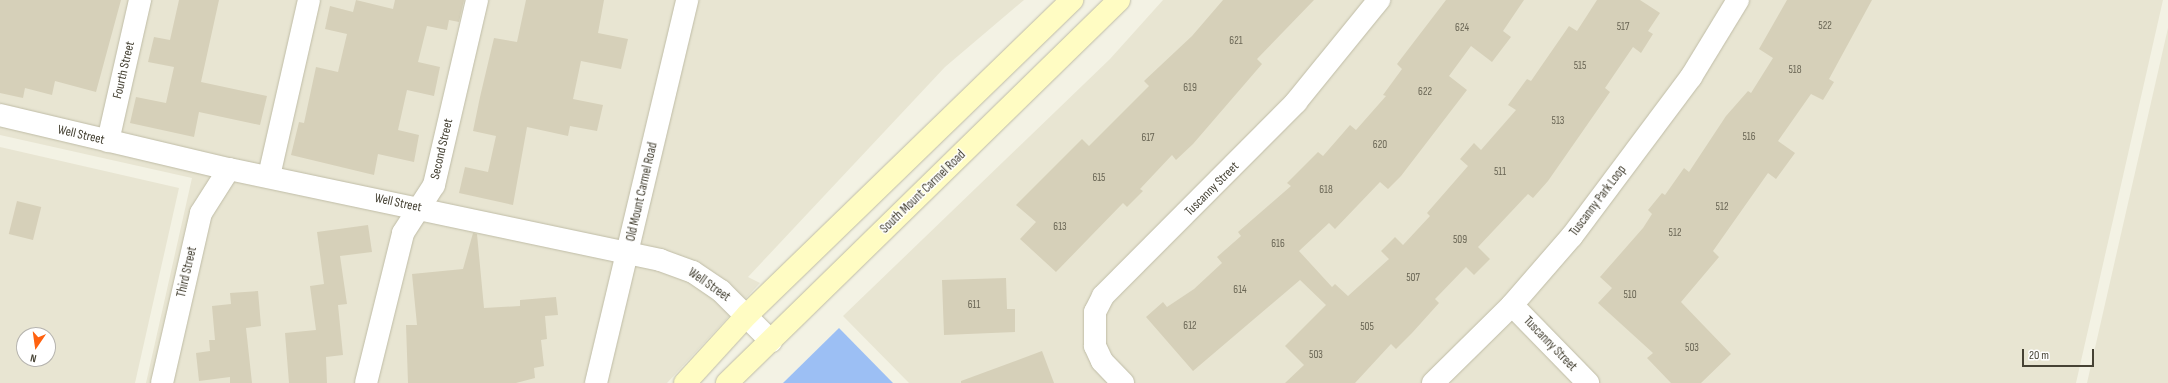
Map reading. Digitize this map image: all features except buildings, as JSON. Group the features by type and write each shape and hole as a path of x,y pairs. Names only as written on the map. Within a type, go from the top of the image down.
{"street":[{"name":"Fourth Street","path":"108,141 140,0"},
{"path":"269,176 308,0"},
{"name":"Second Street","path":"366,383 403,234 434,185 477,0"},
{"name":"Old Mount Carmel Road","path":"596,383 688,0"},
{"path":"685,383 747,315 1072,0"},
{"name":"South Mount Carmel Road","path":"728,383 1119,0"},
{"name":"Tuscanny Street","path":"1123,383 1102,361 1094,346 1095,312 1103,296 1296,102 1379,0"},
{"name":"Tuscanny Park Loop","path":"1433,383 1512,305 1572,236 1691,78 1738,0"},
{"name":"Well Street","path":"0,115 228,169 421,207 628,252 693,272 721,291 747,315 771,341"},
{"name":"Third Street","path":"162,383 201,213 228,169"},
{"name":"Tuscanny Street","path":"1512,305 1588,383"}],"shaded area":[{"path":"0,0 1024,0 945,67 748,277 760,283 667,383 146,383 192,178 0,135"},
{"path":"1163,0 2163,0 2076,383 909,383 843,316 1110,59"},
{"path":"2168,28 2168,383 2087,383"},
{"path":"0,147 179,188 135,383 0,383"}],"water":[{"path":"839,328 893,383 783,383"}]}
